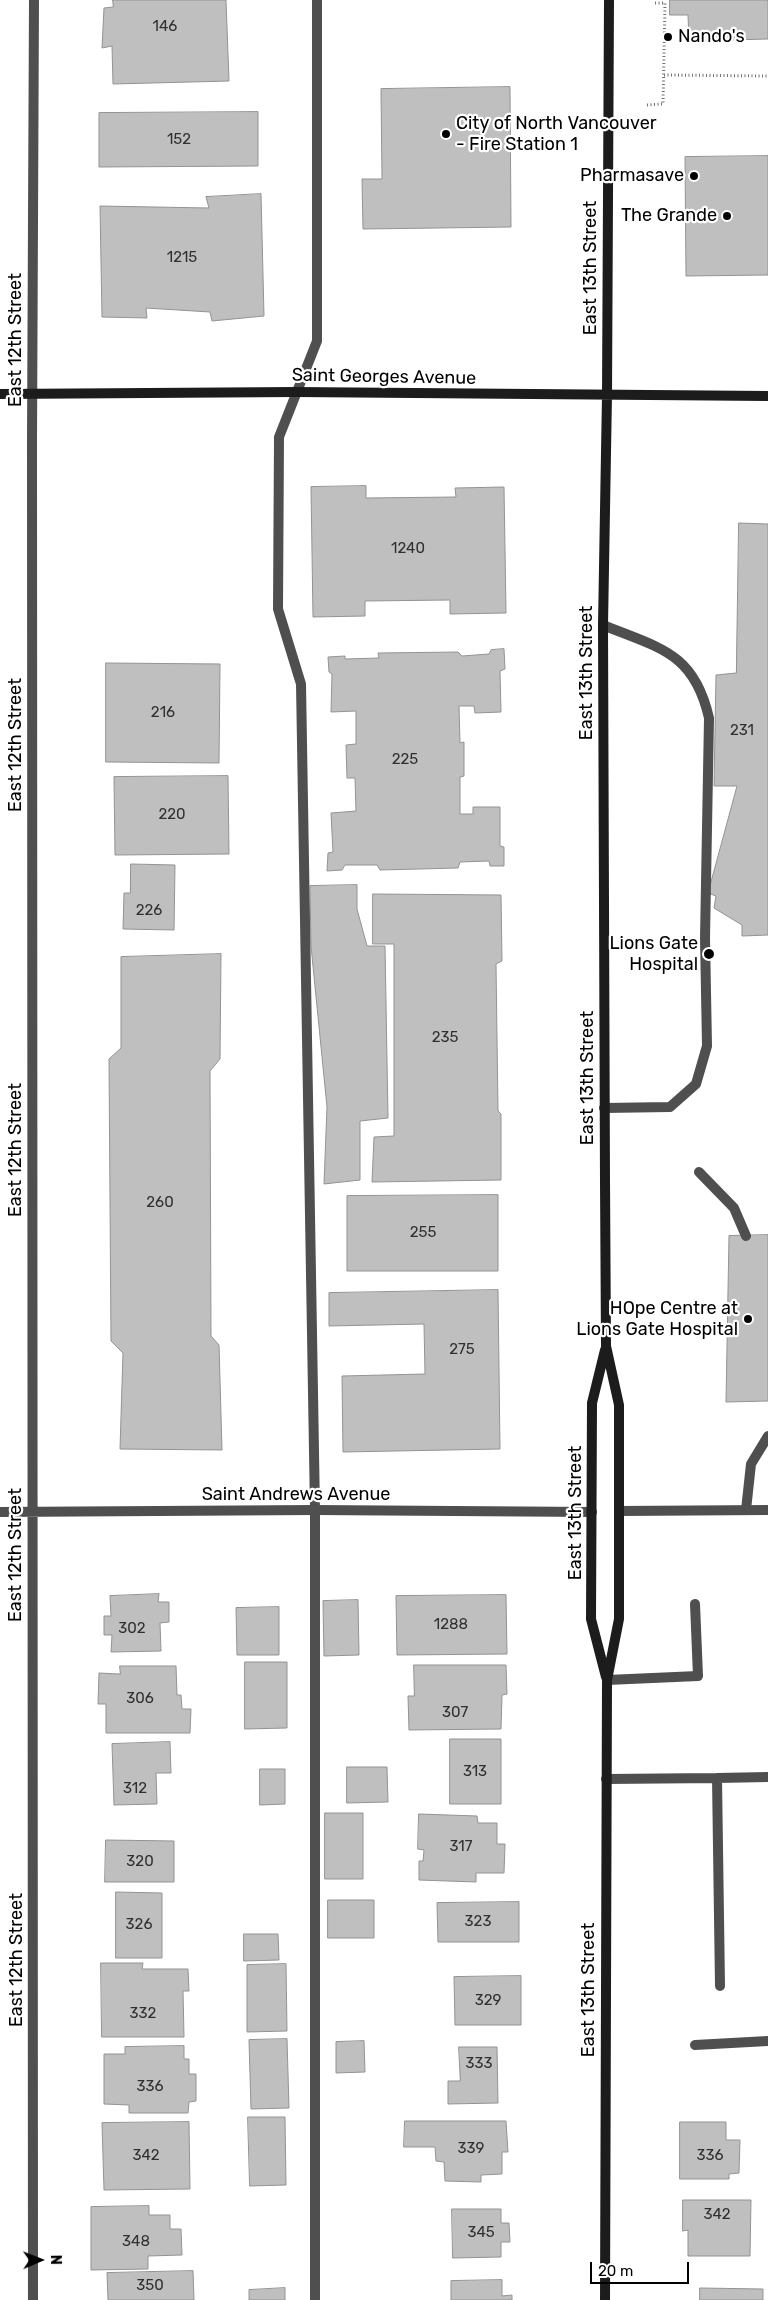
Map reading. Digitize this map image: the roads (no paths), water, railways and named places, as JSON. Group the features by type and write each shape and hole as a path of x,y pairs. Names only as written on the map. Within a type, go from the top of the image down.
{"street":[{"name":"East 12th Street","path":"34,0 32,394 34,2300"},
{"path":"315,2300 315,1510 301,684 278,609 279,437 317,341 317,0"},
{"name":"East 13th Street","path":"605,2300 607,1680 619,1619 620,1405 606,1346 604,1108 603,625 607,395 609,0"},
{"name":"Saint Georges Avenue","path":"0,394 296,392 768,396"},
{"path":"603,625 653,646 685,665 697,681 705,698 709,718 706,938 707,1046 696,1084 670,1107 604,1108"},
{"path":"698,1172 734,1208 746,1236"},
{"name":"East 13th Street","path":"606,1346 592,1403 591,1619 607,1680"},
{"path":"746,1510 751,1464 768,1436"},
{"name":"Saint Andrews Avenue","path":"0,1512 315,1510 592,1512"},
{"path":"619,1511 768,1510"},
{"path":"607,1680 698,1676 694,1604"},
{"path":"606,1779 768,1777"},
{"path":"717,1778 720,1986"},
{"path":"694,2045 768,2042"}],"place":[{"name":"Nando's","path":"668,37"},
{"name":"City of North Vancouver - Fire Station 1","path":"446,134"},
{"name":"Pharmasave","path":"694,176"},
{"name":"The Grande","path":"727,216"},
{"name":"Lions Gate Hospital","path":"709,954"},
{"name":"HOpe Centre at Lions Gate Hospital","path":"748,1319"}]}
